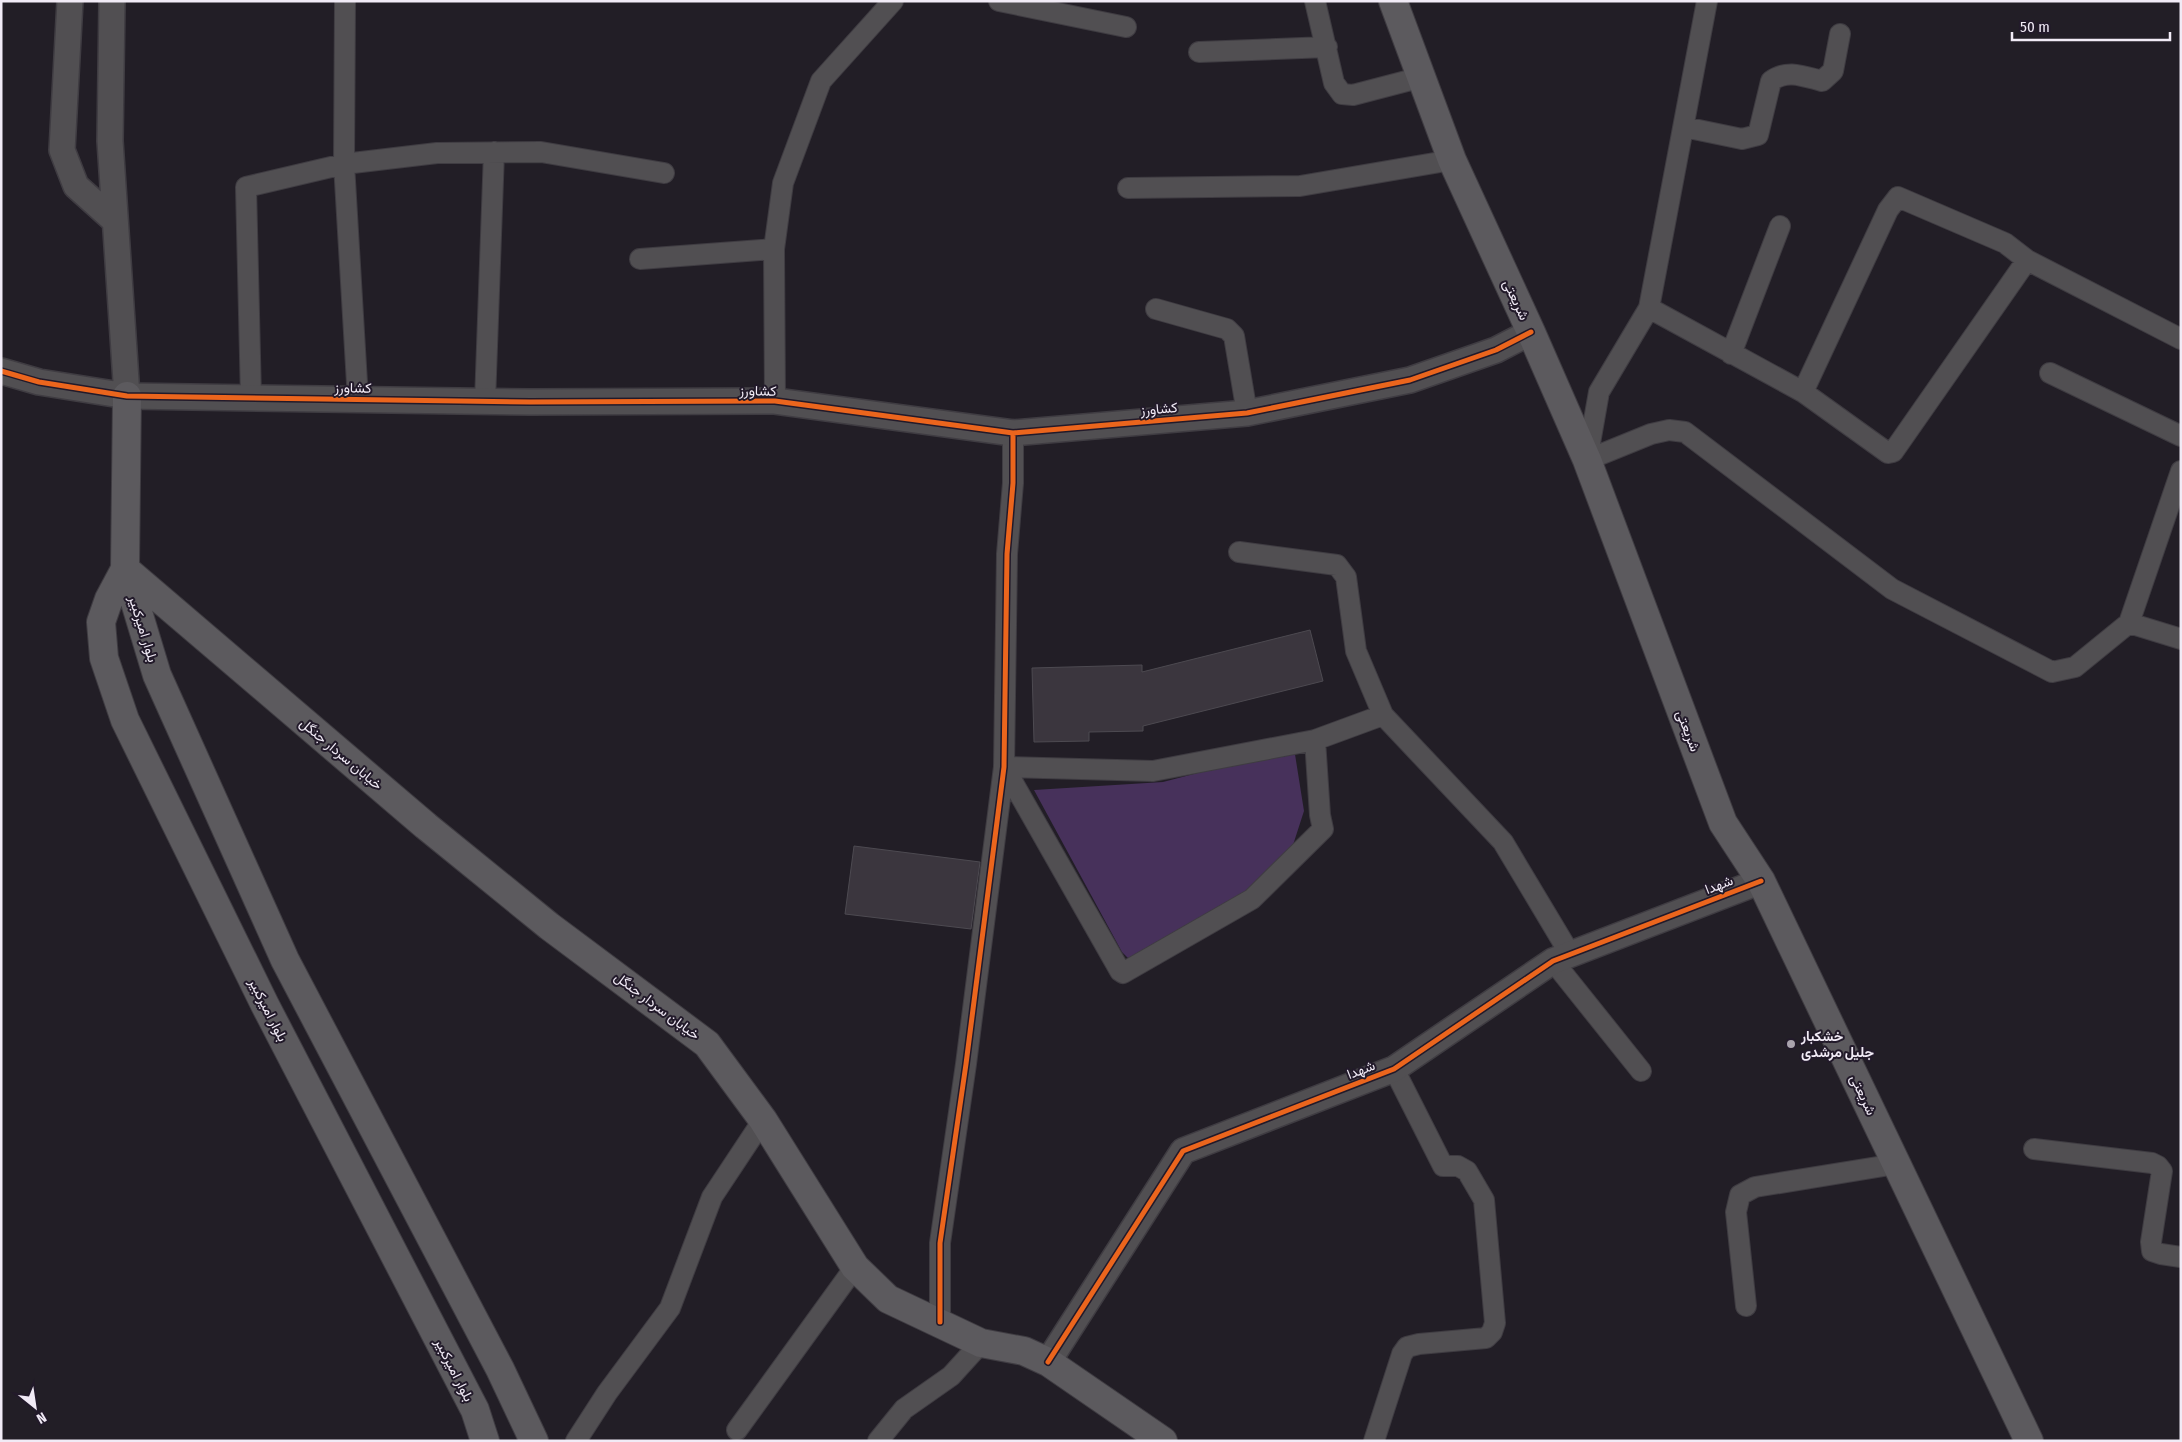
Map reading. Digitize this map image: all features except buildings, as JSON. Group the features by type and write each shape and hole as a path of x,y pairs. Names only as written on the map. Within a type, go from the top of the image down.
{"main road":[{"name":"شریعتی","path":"1393,1 1452,160 1587,460 1723,823 1761,881 2029,1441"},
{"name":"بلوار امیرکبیر","path":"127,396 125,569 157,675 285,960 500,1369 534,1441"},
{"name":"بلوار امیرکبیر","path":"125,569 109,599 101,622 104,658 125,720 265,1005 475,1410 485,1441"},
{"name":"خیابان سردار جنگل","path":"125,569 434,832 549,926 707,1044 764,1120 856,1267 888,1299 981,1343 1024,1350 1048,1362 1163,1441"}],"street":[{"path":"70,1 62,150 76,186 115,221"},
{"path":"112,1 110,141 127,396"},
{"path":"345,1 344,164 358,400"},
{"path":"775,401 774,249 784,183 821,81 893,1"},
{"path":"999,1 1126,27"},
{"path":"1315,1 1334,83 1342,94 1353,95 1422,77"},
{"path":"1587,460 1598,392 1649,308 1707,1"},
{"path":"1684,127 1742,139 1758,136 1771,81 1778,76 1788,73 1822,80 1833,71 1840,34"},
{"path":"1199,52 1327,47"},
{"path":"485,402 494,152"},
{"path":"251,398 246,188 344,164 436,153 541,152 664,173"},
{"path":"1128,188 1300,186 1452,160"},
{"path":"1803,392 1888,210 1898,197 2005,243 2027,260 2181,339"},
{"path":"1731,354 1780,226"},
{"path":"640,259 774,249"},
{"path":"1649,308 1803,392 1888,453 1893,452 2027,260"},
{"path":"1156,308 1227,329 1234,336 1247,413"},
{"name":"کشاورز","path":"1,371 39,382 127,396 485,402 775,401 1013,433 1247,413 1410,380 1496,350 1531,332"},
{"path":"2050,373 2181,436"},
{"path":"1587,460 1651,434 1669,430 1685,432 1892,589 2052,672 2074,667 2129,623 2181,471"},
{"path":"940,1322 940,1243 966,1064 1004,767 1007,554 1014,484 1013,433"},
{"path":"1239,552 1337,565 1346,577 1356,651 1384,714 1503,842 1561,958 1641,1070"},
{"path":"2129,623 2181,639"},
{"path":"1004,767 1153,770 1315,740 1384,714"},
{"path":"1004,767 1120,972 1123,973 1252,899 1323,829 1320,815 1315,740"},
{"name":"شهدا","path":"1048,1362 1183,1151 1394,1069 1561,958 1761,881"},
{"path":"1374,1441 1402,1354 1407,1347 1419,1344 1486,1338 1492,1332 1495,1323 1484,1200 1467,1171 1458,1166 1443,1166 1394,1069"},
{"path":"576,1441 607,1393 670,1308 712,1197 764,1120"},
{"path":"2034,1150 2152,1163 2158,1166 2162,1171 2151,1242 2152,1251 2181,1257"},
{"path":"1746,1306 1736,1212 1740,1195 1755,1187 1896,1164"},
{"path":"737,1430 856,1267"},
{"path":"878,1441 904,1409 951,1376 981,1343"}],"shaded area":[{"path":"1294,748 1304,811 1293,845 1232,907 1131,961 1122,952 1034,790 1163,782"}],"cycle path":[{"path":"1,371 39,382 127,396 530,402 775,401 1013,433 1247,413 1410,380 1496,350 1531,332"},
{"path":"940,1322 940,1243 966,1064 1004,767 1007,554 1013,483 1013,433"},
{"path":"1048,1362 1183,1151 1394,1069 1553,961 1761,881"}],"place":[{"name":"خشکبار جلیل مرشدی","path":"1791,1044"}]}
